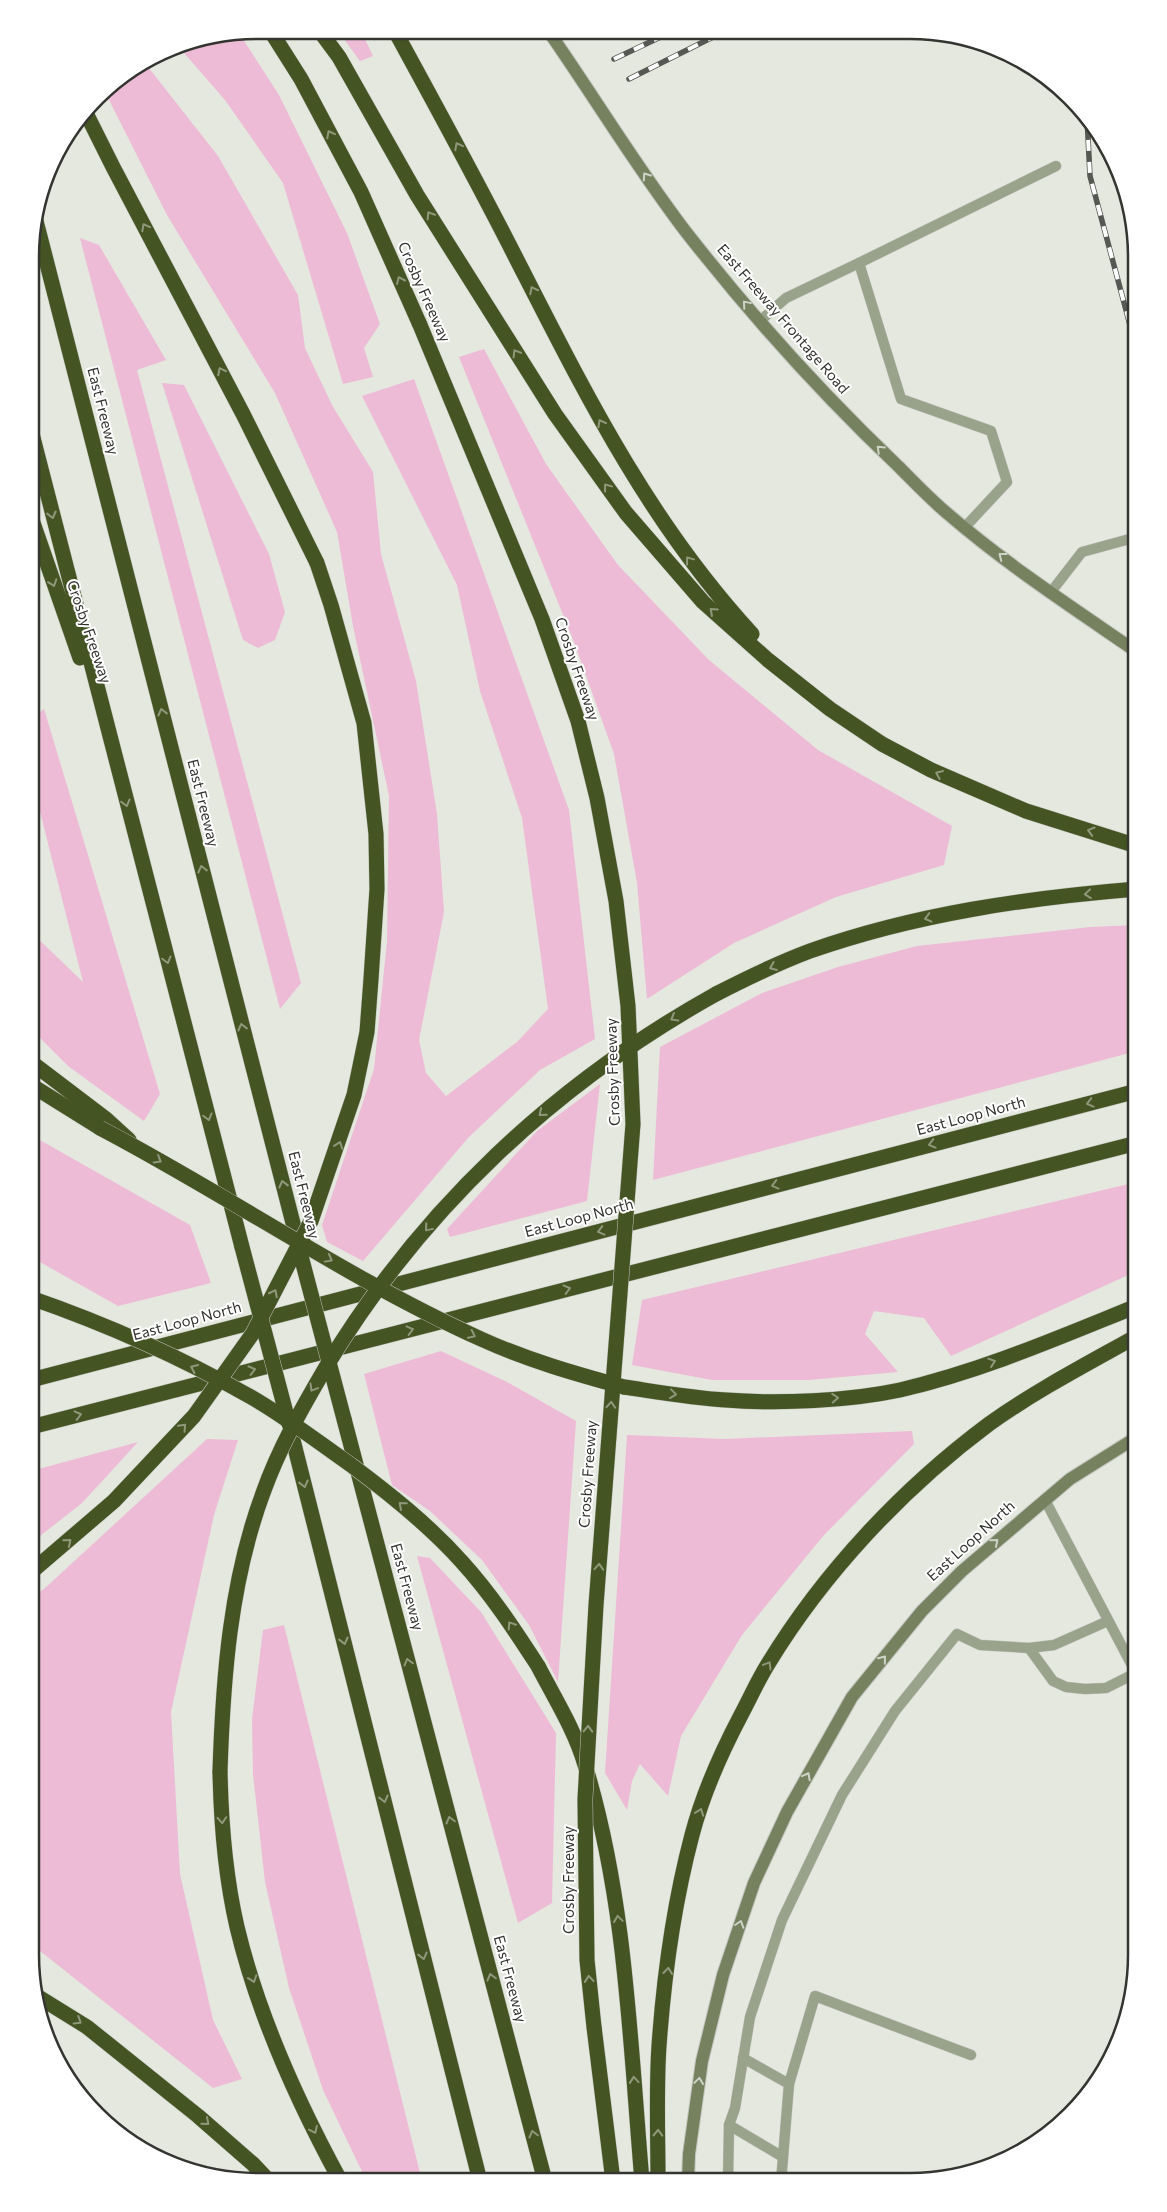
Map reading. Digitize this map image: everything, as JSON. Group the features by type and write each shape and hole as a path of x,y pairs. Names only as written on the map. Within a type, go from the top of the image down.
{"highway":[{"name":"Crosby Freeway","path":"276,39 301,79 361,192 420,325 542,619 578,721 597,798 616,901 628,1006 633,1124 596,1614 585,1799 587,1960 612,2173"},
{"path":"326,39 340,57 417,195 555,414 592,468 632,520 703,602 768,660 830,709 882,744 931,770 1026,811 1128,843"},
{"path":"399,39 482,191 586,396 648,501 704,580 736,617 765,648 830,709"},
{"path":"39,1565 114,1501 188,1422 253,1333 311,1221 340,1142 354,1095 367,1032 377,889 376,834 364,723 332,605 317,563 234,397 112,167 89,118"},
{"name":"East Freeway","path":"40,236 295,1231 543,2173"},
{"path":"39,461 292,1436 478,2173"},
{"name":"Crosby Freeway","path":"39,540 114,756"},
{"path":"337,2173 294,2086 276,2043 248,1965 237,1927 224,1849 220,1772 226,1656 244,1557 274,1462 294,1422 335,1352 374,1295 405,1255 436,1218 502,1149 567,1092 655,1029 759,972 809,952 876,931 974,908 1128,890"},
{"path":"39,1069 103,1124 136,1147 273,1228 437,1318 482,1340 530,1359 624,1387 736,1401 793,1401 848,1397 900,1390 1014,1354 1128,1310"},
{"path":"39,1089 103,1124"},
{"name":"East Loop North","path":"39,1378 1128,1092"},
{"path":"39,1425 1128,1145"},
{"path":"39,1301 118,1332 209,1375 252,1398 309,1435 399,1502 462,1561 500,1607 538,1666 563,1714 585,1763 605,1839 618,1919 641,2173"},
{"path":"658,2173 659,2047 673,1920 692,1834 720,1754 767,1665 797,1620 836,1570 884,1516 940,1462 991,1423 1053,1383 1128,1341"},
{"path":"43,2000 87,2027 198,2116 261,2173"}],"main road":[{"name":"East Freeway Frontage Road","path":"554,39 686,231 760,321 815,383 870,440 948,514 1046,589"},
{"path":"1046,589 1128,646"},
{"name":"East Loop North","path":"688,2173 689,2154 702,2061 723,1975 754,1883 787,1812 852,1697 922,1611 962,1570 1070,1479 1128,1443"}],"lane":[{"path":"760,321 786,298 1056,166"},
{"path":"859,263 901,399 991,431 1007,482 965,527"},
{"path":"1046,589 1082,552 1128,539"},
{"path":"1044,1500 1128,1659"},
{"path":"728,2173 729,2125 735,2108 750,2017 782,1920 842,1795 894,1711 957,1634 980,1645 1029,1648 1054,1645 1108,1622"},
{"path":"1029,1648 1040,1666 1053,1681 1066,1687 1085,1689 1106,1688 1128,1678"},
{"path":"782,2173 789,2084 815,1996 971,2055"},
{"path":"744,2058 789,2084"},
{"path":"729,2125 783,2157"}],"shaded area":[{"path":"243,39 279,95 347,233 380,324 364,348 373,377 343,384 283,183 225,100 183,52 214,43"},
{"path":"344,39 365,39 373,56 360,61"},
{"path":"149,68 218,156 298,295 305,348 332,405 373,472 381,554 416,681 437,814 444,912 419,1040 426,1073 446,1096 517,1042 548,1009 522,818 480,691 457,585 362,396 414,379 569,810 595,1039 540,1070 468,1138 363,1261 327,1242 322,1225 374,1069 387,941 389,796 353,626 337,532 275,393 167,215 108,98 136,75"},
{"path":"80,238 99,245 166,360 137,370 301,983 280,1009"},
{"path":"484,349 546,464 618,565 709,660 818,750 952,826 944,865 836,897 734,943 647,999 637,883 614,754 574,642 459,357"},
{"path":"162,383 184,385 269,554 285,612 275,640 258,648 243,640"},
{"path":"44,709 160,1094 144,1121 68,1066 39,1037 39,940 83,982 39,808 39,713"},
{"path":"1128,925 1128,1053 653,1180 660,1047 762,993 838,967 917,946 1090,927"},
{"path":"600,1084 587,1201 450,1237 447,1229 537,1131"},
{"path":"39,1140 190,1225 211,1283 118,1306 39,1262"},
{"path":"1128,1184 1128,1275 951,1356 924,1318 874,1311 865,1334 898,1372 809,1380 712,1380 632,1365 642,1300"},
{"path":"441,1351 507,1382 576,1421 558,1682 529,1625 482,1560 430,1511 392,1485 364,1374"},
{"path":"912,1431 914,1444 824,1535 742,1635 681,1736 668,1796 640,1764 632,1781 627,1810 605,1773 627,1435 725,1439"},
{"path":"207,1439 238,1440 214,1515 171,1712 180,1874 213,2020 242,2079 213,2088 39,1950 39,1592"},
{"path":"138,1442 82,1503 39,1537 39,1469"},
{"path":"417,1556 430,1558 481,1612 556,1733 552,1903 518,1923"},
{"path":"284,1625 420,2173 363,2173 323,2090 289,1988 265,1882 253,1774 252,1719 263,1630"}],"railway":[{"path":"614,59 656,39"},
{"path":"629,79 709,39"},
{"path":"1088,130 1090,176 1128,317"}]}
